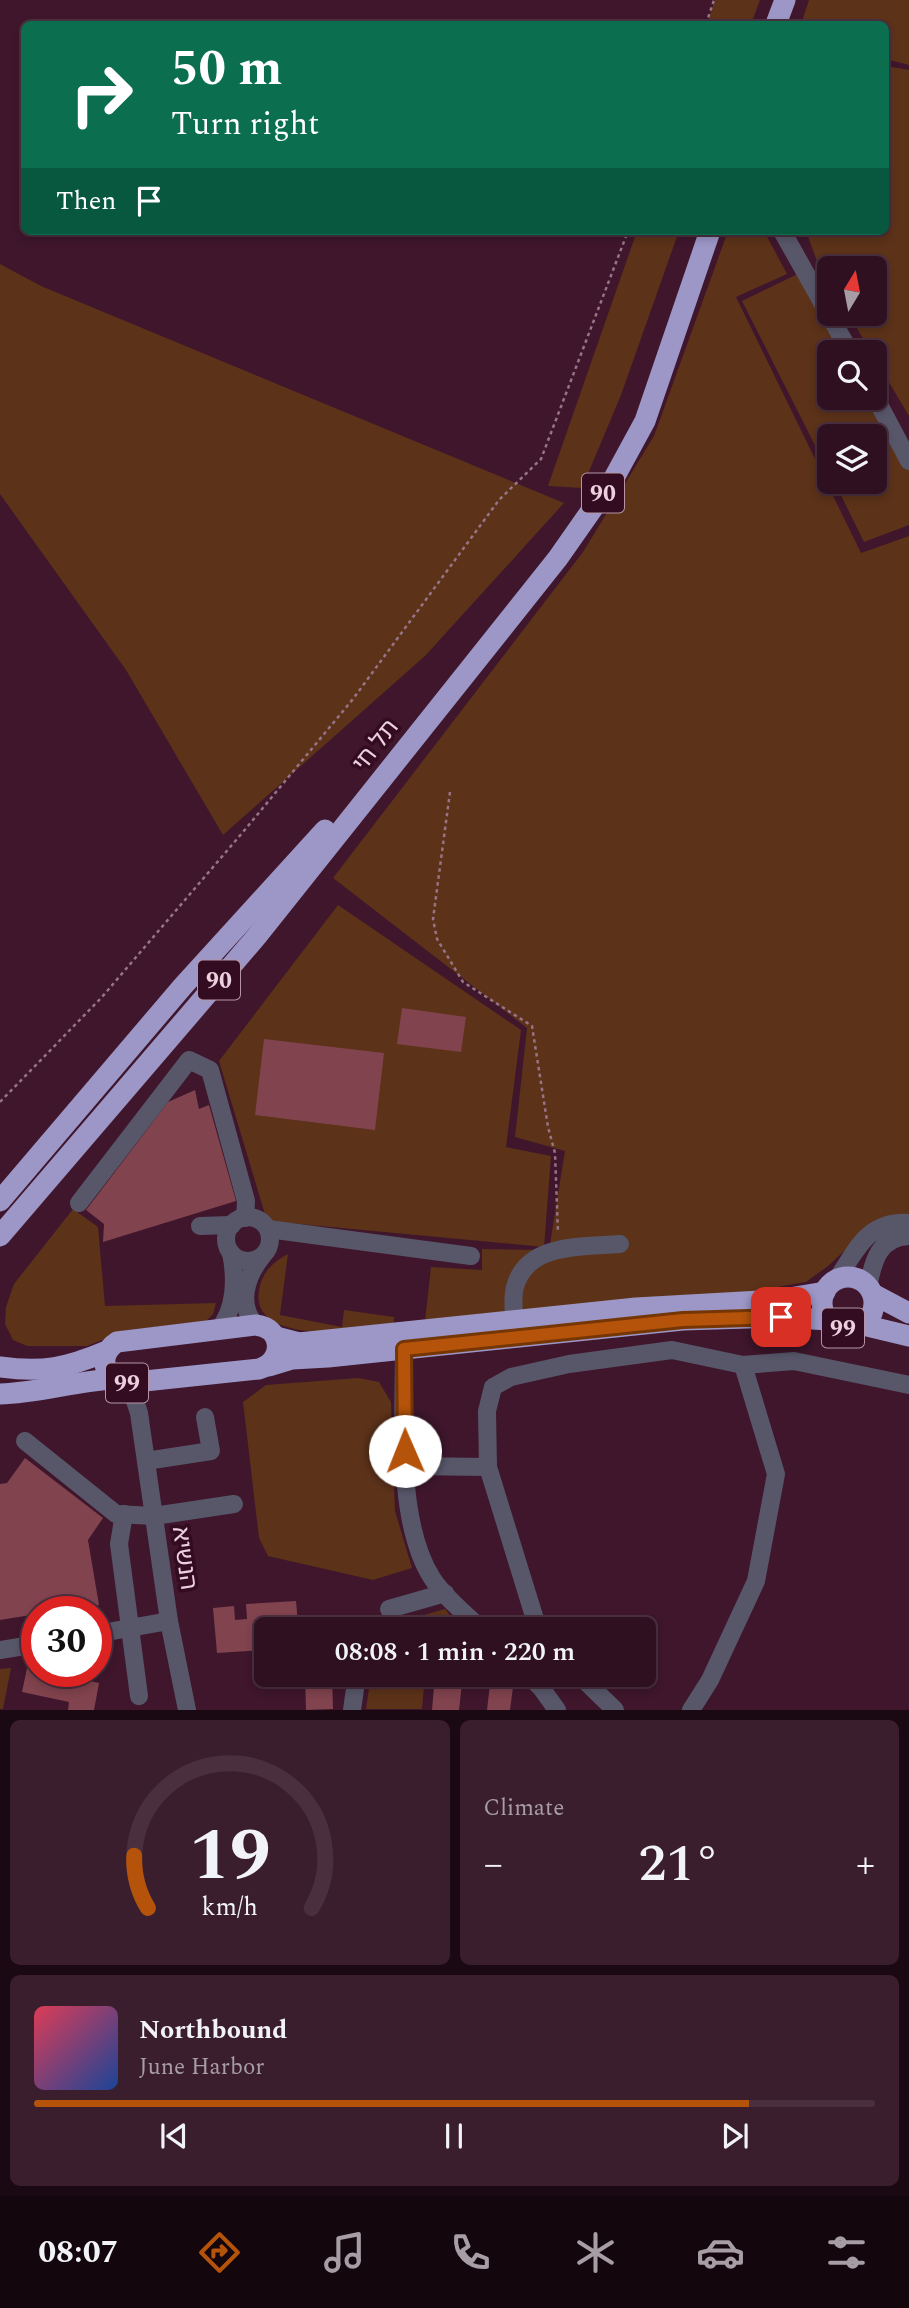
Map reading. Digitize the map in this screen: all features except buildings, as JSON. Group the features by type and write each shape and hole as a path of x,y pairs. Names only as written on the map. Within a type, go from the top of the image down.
{"highway":[{"path":"777,21 785,0"},
{"name":"90","path":"429,718 558,558 630,452 655,394 709,235"},
{"name":"תל חי","path":"0,1201 250,910 429,718"},
{"name":"תל חי","path":"0,1236 257,936 429,718"},
{"path":"0,1253 24,1208"},
{"name":"99","path":"0,1367 51,1370 74,1365 107,1351 123,1340 256,1325 270,1330 276,1337 299,1343 636,1308 777,1300 853,1278 909,1313"},
{"name":"99","path":"828,1320 823,1306 831,1286"},
{"name":"99","path":"0,1394 92,1380 131,1381 259,1369 292,1359 683,1320 781,1317 828,1320 841,1328 856,1328 863,1325 873,1311 871,1291"},
{"name":"99","path":"863,1325 909,1336"},
{"path":"269,1366 279,1349 276,1337"},
{"name":"99","path":"107,1351 104,1363 109,1375 131,1381"},
{"path":"0,1352 38,1370"}],"street":[{"path":"784,235 843,340"},
{"path":"882,410 909,461"},
{"path":"79,1203 189,1060 210,1070 246,1201 238,1221 226,1239 234,1269 231,1309 218,1329"},
{"path":"201,1226 257,1219 268,1229 471,1256"},
{"path":"831,1286 866,1237 876,1228 898,1222 909,1223"},
{"path":"256,1325 247,1317 245,1306 249,1274 270,1244 268,1229"},
{"path":"871,1291 875,1256 891,1239 909,1236"},
{"path":"514,1321 515,1288 534,1260 559,1249 620,1244"},
{"path":"231,1253 246,1261 261,1258"},
{"path":"404,1349 408,1498 417,1545 432,1578 469,1617"},
{"path":"534,1617 488,1467 486,1411 493,1387 511,1377 569,1364 672,1350 743,1365 794,1361 909,1385"},
{"path":"691,1710 710,1680 756,1580 776,1474 743,1365"},
{"name":"הנשיא","path":"131,1381 139,1413 169,1621 187,1710"},
{"path":"146,1461 211,1451 205,1417"},
{"path":"25,1441 116,1514 154,1516 234,1504"},
{"path":"406,1466 488,1467"},
{"path":"124,1514 119,1544 139,1696"},
{"path":"389,1609 445,1593"},
{"path":"112,1631 169,1621"},
{"path":"0,1650 21,1647"},
{"path":"352,1710 355,1687"},
{"path":"540,1687 557,1710"},
{"path":"591,1687 615,1710"}],"path":[{"path":"707,21 714,0"},
{"path":"0,1102 102,997 243,832 353,699 499,500 541,458 626,235"},
{"path":"450,792 433,919 437,939 463,982 532,1026 548,1127 555,1153 559,1249"}],"shaded area":[{"path":"715,0 760,0 752,21 708,21"},
{"path":"809,0 909,0 909,65 889,60 889,21 802,21"},
{"path":"889,67 909,70 909,416 887,379 887,340 864,340 856,326 887,326 887,256 817,256 817,261 807,235 889,235"},
{"path":"636,235 678,235 621,395 582,488 548,486"},
{"path":"727,235 766,235 787,274 736,297 817,463 817,494 832,494 861,553 909,536 909,1216 879,1219 828,1266 806,1282 744,1293 425,1321 431,1267 482,1270 482,1249 549,1250 565,1151 515,1137 527,1028 333,878 583,552 654,436"},
{"path":"0,264 41,286 564,503 425,656 223,835 126,670 0,494"},
{"path":"806,270 817,290 817,326 836,326 844,340 817,340 817,410 882,410 909,461 909,525 864,542 840,494 887,494 887,424 817,424 817,449 742,301"},
{"path":"338,905 521,1030 506,1147 551,1156 544,1247 267,1221 219,1061"},
{"path":"73,1209 98,1227 105,1306 216,1303 213,1314 206,1321 128,1330 87,1346 27,1346 13,1340 5,1324 6,1307 14,1284"},
{"path":"288,1254 280,1315 342,1327 344,1310 394,1317 393,1330 333,1333 288,1328 271,1320 261,1308 260,1284 269,1268"},
{"path":"358,1378 379,1382 391,1402 395,1511 412,1568 373,1580 268,1556 259,1538 243,1402 266,1385"},
{"path":"445,1609 451,1617 417,1617"},
{"path":"11,1668 3,1709 0,1709 0,1669"},
{"path":"369,1687 424,1687 422,1709 366,1709"}],"route":[{"path":"405,1451 404,1349 683,1320 781,1317"}]}
